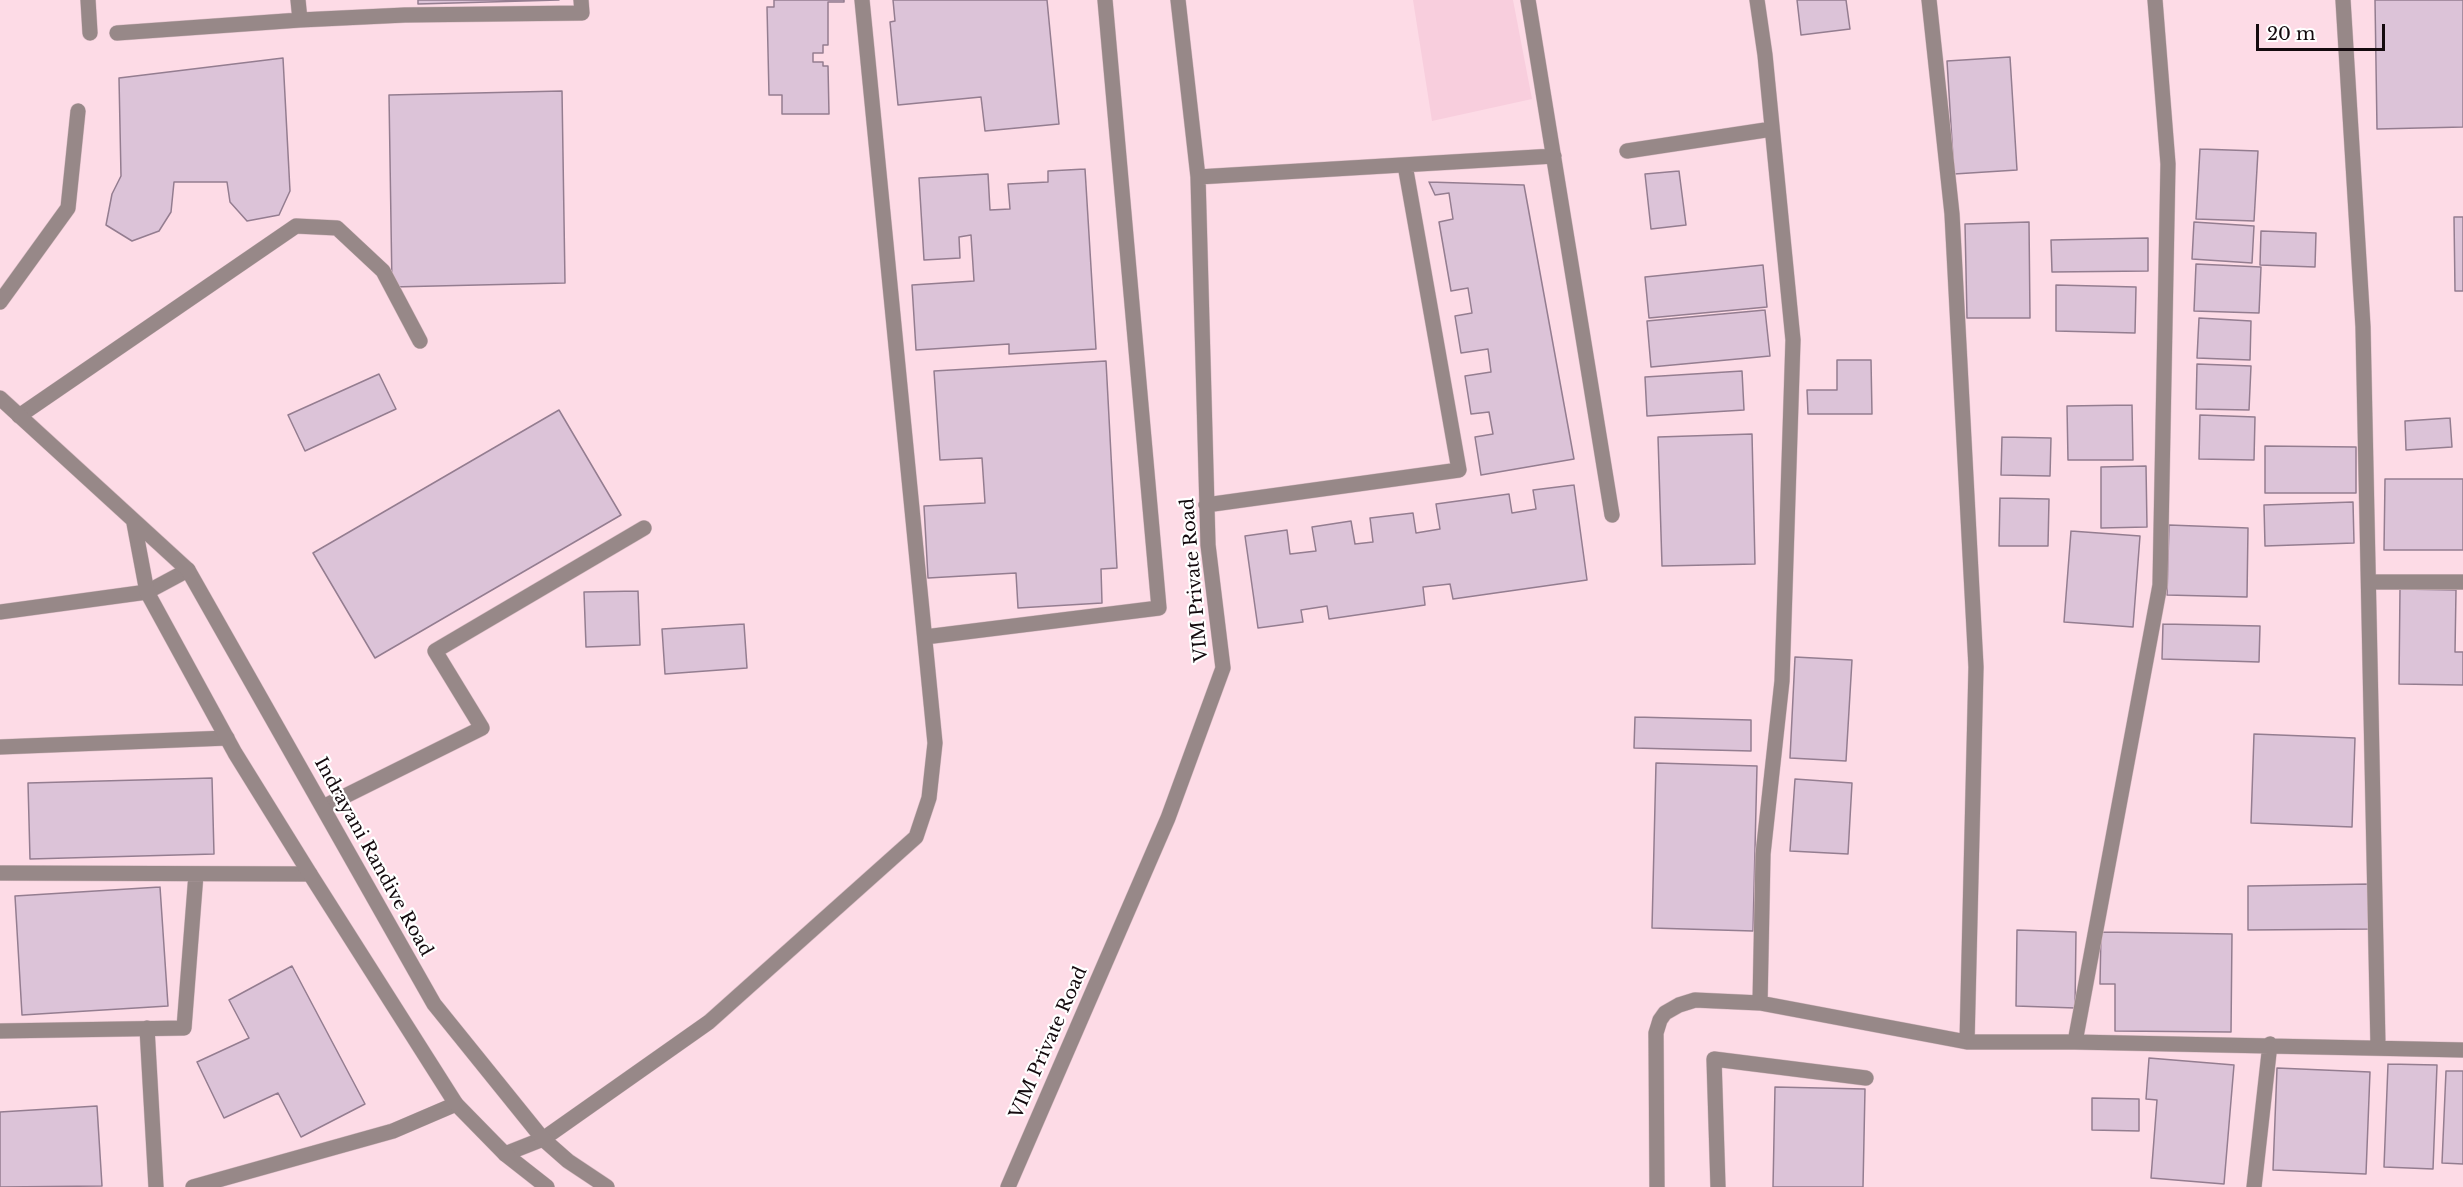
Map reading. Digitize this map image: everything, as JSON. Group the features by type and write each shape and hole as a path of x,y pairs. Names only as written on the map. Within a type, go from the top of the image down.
{"street":[{"path":"88,0 90,33"},
{"path":"298,0 300,20"},
{"path":"117,33 300,20 405,8 582,13 581,0"},
{"path":"505,1154 543,1139 709,1022 916,837 930,798 935,743 862,0"},
{"path":"925,636 1158,608 1105,0"},
{"name":"VIM Private Road","path":"1008,1187 1168,819 1223,668 1208,545 1198,177 1178,0"},
{"path":"1528,0 1612,515"},
{"path":"1757,0 1793,340 1782,681 1763,854 1760,1003"},
{"path":"1929,0 1952,214 1976,667 1967,1042"},
{"path":"2075,1042 2160,585 2168,164 2155,0"},
{"path":"2343,0 2363,327 2378,1046"},
{"path":"0,302 68,208 78,111"},
{"path":"1627,152 1772,129"},
{"path":"1198,177 1554,156"},
{"path":"1206,505 1459,470 1405,165"},
{"path":"19,416 296,226 337,228 383,271 420,341"},
{"name":"Indrayani Randive Road","path":"0,398 188,570 434,1004 543,1139 568,1161 608,1187"},
{"path":"134,523 147,592 227,738 310,874 456,1104 505,1154 548,1187"},
{"path":"323,807 482,728 435,651 644,528"},
{"path":"0,612 147,592 188,570"},
{"path":"2369,582 2463,582"},
{"path":"0,747 227,738"},
{"path":"0,873 310,874"},
{"path":"0,1031 184,1028 196,874"},
{"path":"1657,1187 1656,1033 1665,1013 1695,1000 1760,1003 1967,1042 2270,1044 2463,1050"},
{"path":"147,1028 156,1187"},
{"path":"2254,1187 2270,1044"},
{"path":"1718,1187 1714,1059 1866,1078"},
{"path":"194,1187 393,1131 456,1104"}],"shaded area":[{"path":"1413,0 1513,0 1532,99 1432,121"}],"building":[{"path":"418,0 559,0 418,4"},
{"path":"774,0 844,0 844,2 828,2 828,45 823,45 823,53 813,53 813,62 823,62 823,66 828,66 829,114 782,114 782,95 769,95 767,7 774,7"},
{"path":"893,0 1047,0 1059,124 985,131 981,97 898,105 890,22 895,21"},
{"path":"1797,0 1846,0 1850,29 1801,35"},
{"path":"2375,0 2463,0 2463,127 2377,129"},
{"path":"2010,57 2017,170 1954,174 1947,61"},
{"path":"283,58 290,191 279,215 247,221 230,202 227,182 174,182 171,212 159,231 132,241 106,225 112,194 121,176 119,78"},
{"path":"562,91 565,283 392,287 389,95"},
{"path":"2200,149 2258,151 2254,221 2196,219"},
{"path":"1085,169 1096,349 1009,354 1009,344 916,350 912,285 974,281 971,235 959,237 960,258 924,260 919,178 988,174 990,210 1010,209 1008,184 1048,182 1048,171"},
{"path":"1679,171 1686,225 1651,229 1645,174"},
{"path":"1429,182 1524,185 1574,459 1481,475 1475,437 1493,434 1489,412 1471,414 1465,376 1491,372 1488,349 1461,353 1455,316 1472,313 1468,288 1451,291 1439,222 1453,219 1449,193 1435,195"},
{"path":"2454,217 2463,217 2463,291 2455,291"},
{"path":"2029,222 2030,318 1967,318 1965,224"},
{"path":"2194,222 2254,226 2252,263 2192,259"},
{"path":"2261,231 2316,233 2315,267 2260,265"},
{"path":"2148,238 2148,271 2052,272 2051,240"},
{"path":"2196,264 2261,267 2259,313 2194,311"},
{"path":"1763,265 1767,307 1649,318 1645,277"},
{"path":"2056,285 2136,287 2135,333 2056,331"},
{"path":"1765,310 1770,356 1651,367 1647,321"},
{"path":"2199,318 2251,321 2250,360 2197,358"},
{"path":"1837,360 1871,360 1872,414 1808,414 1807,390 1837,390"},
{"path":"1106,361 1117,568 1101,569 1102,603 1018,608 1016,573 928,578 924,506 985,503 982,458 940,460 934,371"},
{"path":"2197,364 2251,366 2249,410 2196,409"},
{"path":"1742,371 1744,410 1647,416 1645,377"},
{"path":"379,374 396,409 305,451 288,415"},
{"path":"2132,405 2133,460 2068,460 2067,406"},
{"path":"559,410 621,515 375,658 313,553"},
{"path":"2200,415 2255,417 2254,460 2199,459"},
{"path":"2450,418 2452,447 2406,450 2405,421"},
{"path":"1752,434 1755,564 1662,566 1658,437"},
{"path":"2002,437 2051,438 2050,476 2001,475"},
{"path":"2265,446 2356,447 2356,493 2265,493"},
{"path":"2146,466 2147,527 2101,528 2101,467"},
{"path":"2385,479 2463,479 2463,550 2384,550"},
{"path":"1574,485 1587,580 1453,599 1450,584 1423,587 1425,605 1329,619 1327,606 1301,610 1303,622 1258,628 1245,536 1287,530 1290,554 1316,551 1312,527 1351,521 1355,544 1373,542 1370,518 1413,513 1416,533 1440,529 1436,504 1509,494 1512,513 1536,509 1533,490"},
{"path":"2000,498 2049,499 2048,546 1999,546"},
{"path":"2353,502 2354,543 2265,546 2264,505"},
{"path":"2169,525 2248,528 2247,597 2167,595"},
{"path":"2071,531 2140,536 2133,627 2064,622"},
{"path":"2400,589 2456,590 2455,652 2463,652 2463,685 2399,684"},
{"path":"638,591 640,645 586,647 584,592"},
{"path":"744,624 747,668 665,674 662,629"},
{"path":"2163,624 2260,626 2259,662 2162,659"},
{"path":"1795,657 1852,660 1846,761 1790,758"},
{"path":"1635,717 1751,720 1751,751 1634,748"},
{"path":"2254,734 2355,738 2352,827 2251,823"},
{"path":"1656,763 1757,766 1753,931 1652,928"},
{"path":"212,778 214,854 30,859 28,783"},
{"path":"1795,779 1852,783 1848,854 1790,851"},
{"path":"2371,884 2371,929 2248,930 2248,886"},
{"path":"160,887 168,1006 22,1015 15,896"},
{"path":"2017,930 2076,932 2075,1008 2016,1006"},
{"path":"2101,932 2232,934 2231,1032 2115,1031 2115,984 2100,984"},
{"path":"292,966 365,1104 301,1137 278,1093 224,1118 197,1062 249,1038 229,1000"},
{"path":"2149,1058 2234,1065 2224,1184 2151,1178 2157,1100 2146,1099"},
{"path":"2388,1064 2437,1065 2433,1169 2384,1167"},
{"path":"2277,1068 2370,1072 2366,1174 2273,1170"},
{"path":"2446,1071 2463,1071 2463,1164 2442,1163"},
{"path":"1775,1087 1865,1089 1863,1187 1773,1187"},
{"path":"2092,1098 2139,1099 2139,1131 2092,1130"},
{"path":"97,1106 102,1186 0,1187 0,1112"}]}
